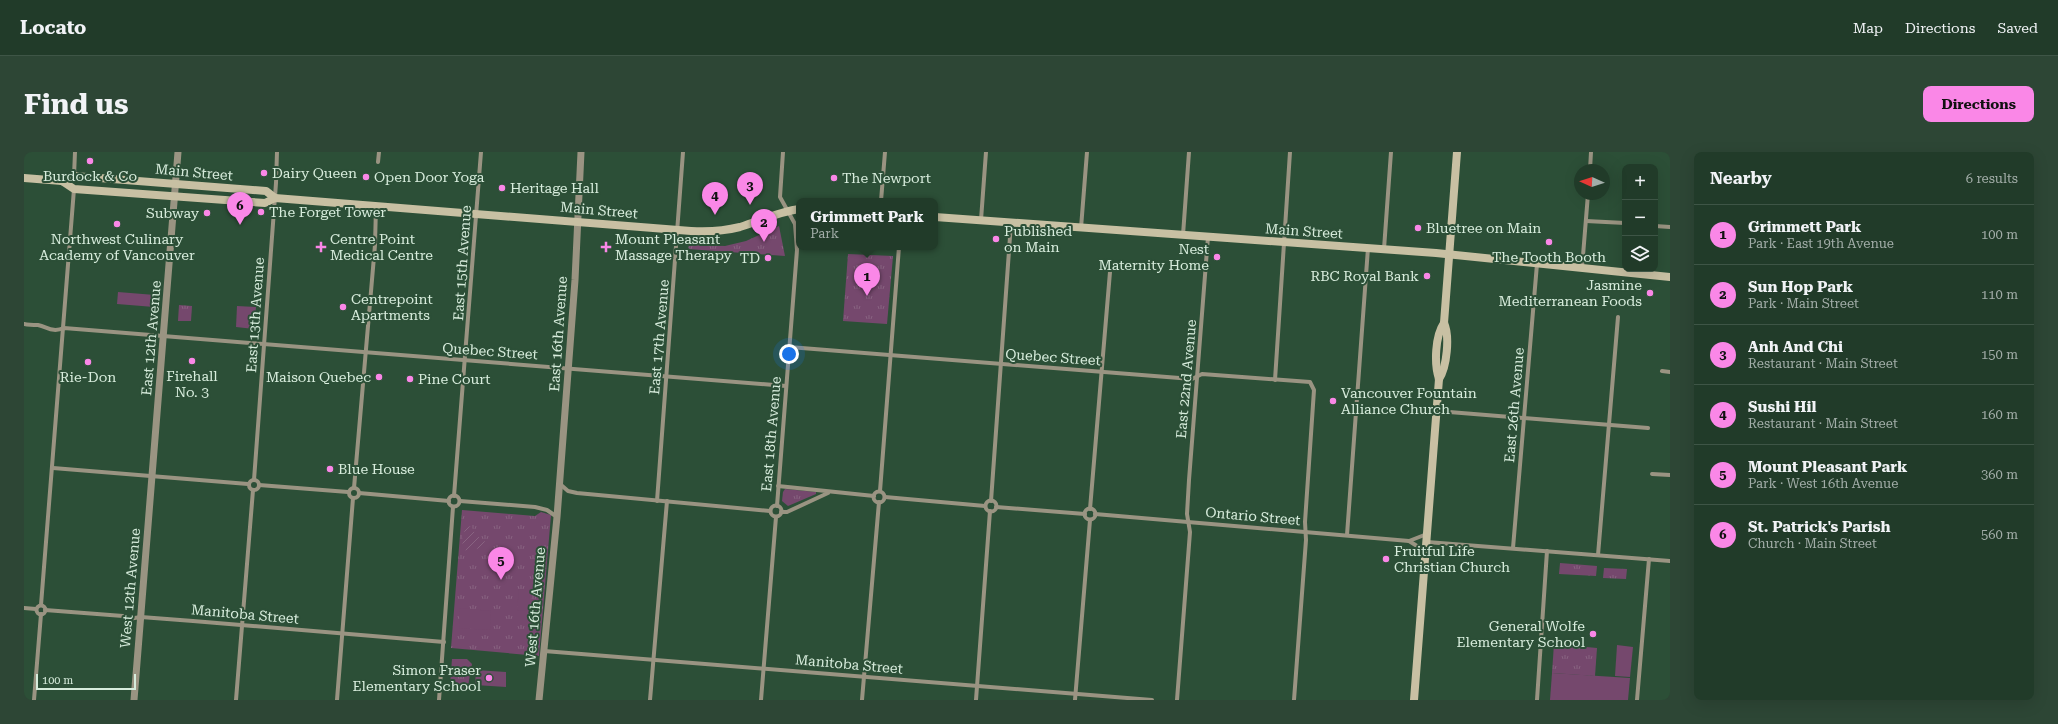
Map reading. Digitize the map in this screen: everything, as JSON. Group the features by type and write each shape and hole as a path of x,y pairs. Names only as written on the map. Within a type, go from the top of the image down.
{"main road":[{"path":"1414,700 1439,379 1445,371 1447,331 1444,323 1457,152"},
{"name":"Main Street","path":"24,178 62,181 74,176 176,183 266,191 275,198 703,232 741,227 796,210"},
{"name":"Main Street","path":"62,181 74,189 265,204 275,198"},
{"name":"Main Street","path":"938,217 1208,238 1449,254 1670,277"}],"street":[{"path":"74,176 75,152"},
{"name":"East 12th Avenue","path":"152,477 178,152"},
{"name":"East 13th Avenue","path":"254,480 275,198 277,152"},
{"path":"378,162 379,152"},
{"name":"East 15th Avenue","path":"454,496 481,152"},
{"name":"East 16th Avenue","path":"556,517 579,221 581,152"},
{"name":"East 17th Avenue","path":"657,500 683,152"},
{"name":"East 18th Avenue","path":"783,152 780,197 795,224 796,233"},
{"path":"881,198 885,152"},
{"path":"981,220 986,152"},
{"path":"1081,228 1088,152"},
{"path":"1183,236 1189,152"},
{"path":"1275,380 1290,152"},
{"path":"1384,249 1391,152"},
{"path":"1590,164 1591,152"},
{"path":"34,700 41,614 45,610 41,605 74,189"},
{"path":"1582,269 1588,200"},
{"path":"354,488 376,230 376,206"},
{"path":"1586,221 1622,223"},
{"path":"991,500 1011,223"},
{"path":"1658,226 1670,227"},
{"name":"East 22nd Avenue","path":"1176,700 1190,532 1187,514 1189,480 1208,238"},
{"path":"1347,535 1368,248"},
{"name":"East 18th Avenue","path":"777,506 796,250"},
{"path":"885,497 880,491 899,250"},
{"name":"East 26th Avenue","path":"1513,548 1537,264"},
{"path":"1090,509 1110,272"},
{"path":"1598,555 1618,316"},
{"path":"24,324 55,330 64,328 164,336"},
{"name":"Quebec Street","path":"164,336 786,386"},
{"name":"Quebec Street","path":"790,347 1192,379 1202,374 1310,382 1313,386 1306,532"},
{"path":"1662,371 1670,372"},
{"path":"1437,411 1648,428"},
{"path":"53,468 248,484 250,481 254,480 259,485 348,492 354,488"},
{"path":"1652,474 1670,476"},
{"name":"West 12th Avenue","path":"134,700 152,477"},
{"path":"248,484 253,490"},
{"path":"559,484 568,491 577,493 770,511"},
{"path":"236,700 253,490 259,485"},
{"path":"778,486 874,496"},
{"path":"354,488 357,489 359,493 449,500 454,496 460,501 535,507 547,510 556,517"},
{"path":"874,496 876,492 880,491"},
{"path":"337,700 353,498 348,492"},
{"path":"761,700 776,517 781,512 787,512 829,492"},
{"path":"353,498 357,497 359,493"},
{"path":"874,496 875,500 879,502"},
{"path":"879,502 883,501 885,497"},
{"path":"885,497 985,506"},
{"path":"439,700 453,507 450,505 449,500"},
{"path":"985,506 987,502 991,500"},
{"path":"991,500 995,502 996,506"},
{"path":"453,507 458,506 460,501"},
{"path":"650,700 667,502"},
{"path":"862,700 879,502"},
{"path":"770,511 773,507 777,506 781,512"},
{"path":"985,506 986,510 990,512"},
{"path":"990,512 994,510 996,506"},
{"path":"996,506 1084,514 1086,518 1090,520"},
{"path":"1084,514 1090,509"},
{"path":"1075,700 1090,520 1094,518 1095,514 1090,509"},
{"path":"770,511 773,516 776,517"},
{"path":"976,700 990,512"},
{"name":"Ontario Street","path":"1095,514 1408,541 1427,538 1513,548 1670,561"},
{"name":"West 16th Avenue","path":"539,700 556,517"},
{"path":"1294,700 1306,532"},
{"name":"Ontario Street","path":"1408,541 1425,551"},
{"path":"1536,700 1547,551"},
{"path":"1637,700 1649,560"},
{"path":"24,608 36,609 41,605"},
{"path":"36,609 37,613 41,614"},
{"name":"Manitoba Street","path":"45,610 124,616 133,620 141,617 444,642"},
{"name":"Manitoba Street","path":"544,651 1152,700"}],"green space":[{"path":"779,226 785,256 688,249 689,245 725,246 746,241"},
{"path":"848,254 893,256 887,324 843,321"},
{"path":"118,292 155,295 154,307 117,304"},
{"path":"179,305 192,306 191,321 178,321"},
{"path":"237,306 256,307 254,329 236,327"},
{"path":"785,489 816,492 816,494 788,506 782,501 783,492"},
{"path":"462,510 535,516 541,512 551,515 539,656 451,648"},
{"path":"471,526 482,540 488,543 483,547 467,552 463,546 463,534 466,528"},
{"path":"1560,563 1597,566 1596,576 1559,574"},
{"path":"1604,568 1627,569 1626,579 1603,578"},
{"path":"519,589 532,591 530,611 517,610"},
{"path":"460,608 491,611 490,630 459,628"},
{"path":"1554,644 1597,648 1595,676 1552,673"},
{"path":"1617,645 1633,647 1630,677 1615,676"},
{"path":"452,659 467,659 472,664 468,686 464,689 450,686"},
{"path":"476,670 506,672 506,687 475,685"},
{"path":"1552,673 1630,678 1628,700 1550,700"}],"place":[{"name":"Burdock & Co","path":"90,161"},
{"name":"Dairy Queen","path":"264,173"},
{"name":"Open Door Yoga","path":"366,177"},
{"name":"The Newport","path":"834,178"},
{"name":"Heritage Hall","path":"502,188"},
{"name":"Anh And Chi","path":"750,205"},
{"name":"The Forget Tower","path":"261,212"},
{"name":"Subway","path":"207,213"},
{"name":"Sushi Hil","path":"715,215"},
{"name":"Northwest Culinary Academy of Vancouver","path":"117,224"},
{"name":"St. Patrick's Parish","path":"240,225"},
{"name":"Bluetree on Main","path":"1418,228"},
{"name":"Published on Main","path":"996,239"},
{"name":"Sun Hop Park","path":"764,242"},
{"name":"The Tooth Booth","path":"1549,242"},
{"name":"Centre Point Medical Centre","path":"321,247"},
{"name":"Mount Pleasant Massage Therapy","path":"606,247"},
{"name":"Nest Maternity Home","path":"1217,257"},
{"name":"TD","path":"768,258"},
{"name":"RBC Royal Bank","path":"1427,276"},
{"name":"Jasmine Mediterranean Foods","path":"1650,293"},
{"name":"Grimmett Park","path":"867,296"},
{"name":"Centrepoint Apartments","path":"343,307"},
{"name":"Firehall No. 3","path":"192,361"},
{"name":"Rie-Don","path":"88,362"},
{"name":"Maison Quebec","path":"379,377"},
{"name":"Pine Court","path":"410,379"},
{"name":"Vancouver Fountain Alliance Church","path":"1333,401"},
{"name":"Blue House","path":"330,469"},
{"name":"Fruitful Life Christian Church","path":"1386,559"},
{"name":"Mount Pleasant Park","path":"501,580"},
{"name":"General Wolfe Elementary School","path":"1593,634"},
{"name":"Simon Fraser Elementary School","path":"489,678"}]}
